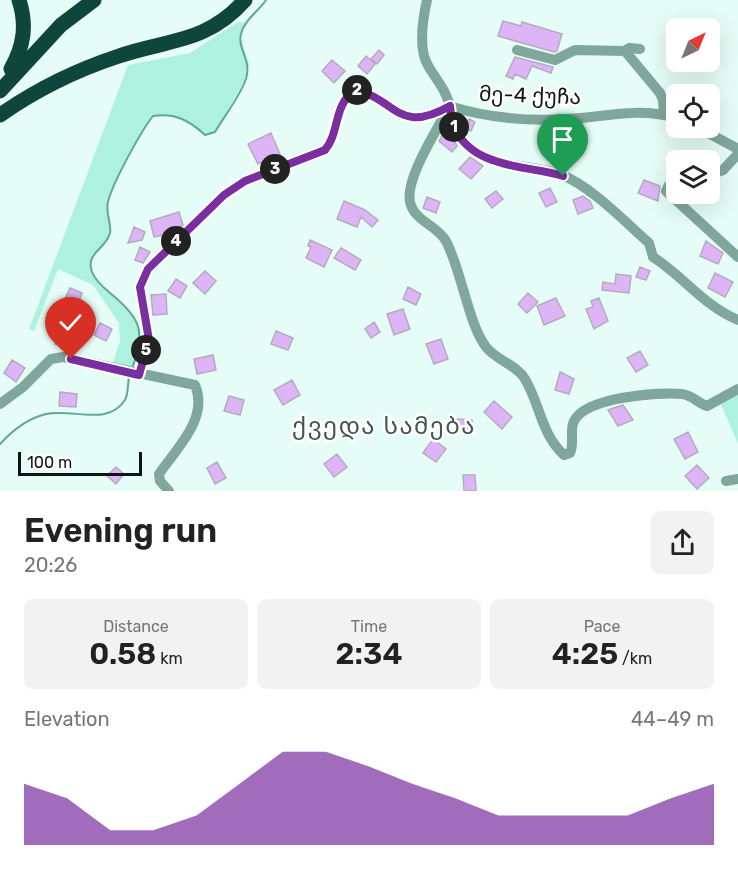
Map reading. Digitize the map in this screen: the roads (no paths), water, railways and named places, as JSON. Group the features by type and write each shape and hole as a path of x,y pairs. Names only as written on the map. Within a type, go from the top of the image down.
{"highway":[{"path":"0,90 20,52 22,43 24,33 19,0"},
{"path":"0,90 61,25 94,0"},
{"path":"0,115 37,91 86,68 140,49 202,33 220,25 245,0"}],"street":[{"path":"427,0 422,24 425,59 450,106 454,129 480,156 500,163 563,176 578,185 649,243 653,256 675,271 704,300 722,313 738,320"},
{"path":"517,50 555,60 575,50 640,49"},
{"path":"625,51 660,93 664,115"},
{"name":"მე-4 ქუჩა","path":"131,373 149,340 141,298 143,277 224,195 245,181 325,150 330,144 342,105 348,94 356,90 368,93 392,111 414,117 430,117 450,106 486,116 581,118 629,111 664,115"},
{"path":"450,106 411,181 410,201 415,213 441,233 457,263 478,333 487,348 524,377 544,428 564,455 570,453 573,422 584,409 605,400 683,394 707,406 738,389"},
{"path":"718,138 738,149"},
{"path":"720,171 738,154"},
{"path":"680,204 738,257"},
{"path":"0,404 23,387 51,359 63,357 195,385 199,394 198,411 190,431 159,474 160,481 169,491"},
{"path":"726,481 738,479"}],"waterway":[{"path":"132,368 139,344 138,326 128,310 97,281 91,266 91,260 110,233 107,206 115,183 141,133 153,116 181,119 205,135 215,132 236,100 246,79 247,66 241,45 241,34 248,20 266,0"},
{"path":"0,444 21,426 46,414 99,415 109,413 125,400 130,373"}],"district":[{"name":"ქვედა სამება","path":"384,426"}]}
